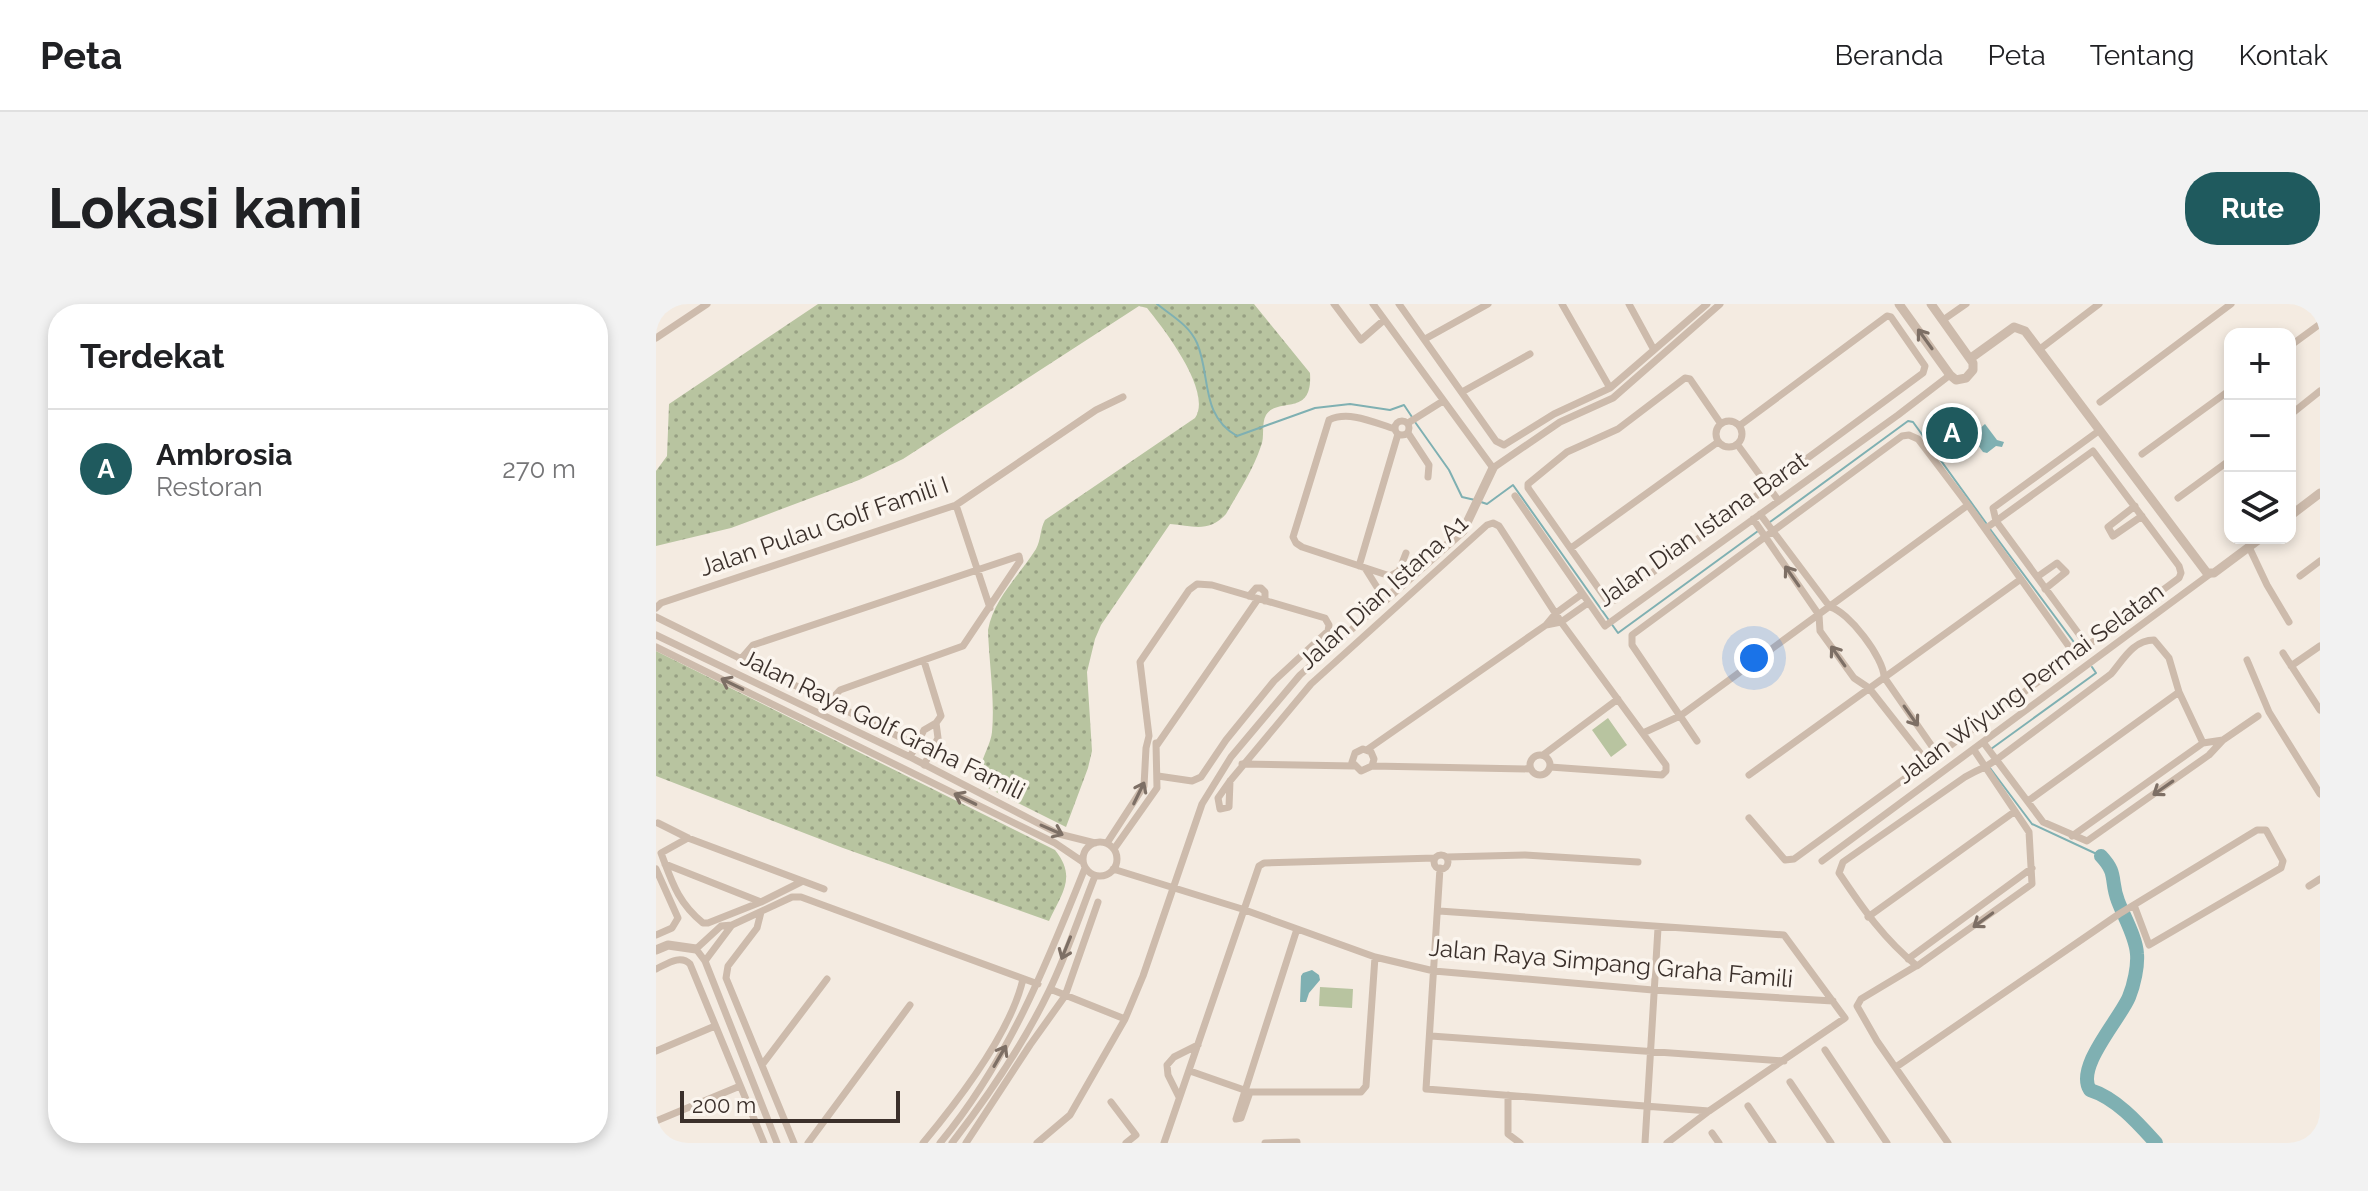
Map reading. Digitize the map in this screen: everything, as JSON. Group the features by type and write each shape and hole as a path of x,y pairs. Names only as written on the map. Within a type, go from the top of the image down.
{"street":[{"path":"656,338 707,304"},
{"path":"1334,304 1361,340 1384,320"},
{"path":"1373,304 1493,468"},
{"path":"1399,304 1496,441 1504,445 1554,414 1610,388 1707,304"},
{"path":"1425,339 1488,304"},
{"path":"1562,304 1610,388"},
{"path":"1629,304 1654,350"},
{"path":"1037,1143 1070,1115 1125,1019 1143,976 1202,804 1231,757 1300,675 1458,538 1475,511 1493,468 1560,422 1613,398 1720,304"},
{"path":"1899,304 1950,375 1956,380 1966,378 1973,370 1971,358 1931,304"},
{"path":"1943,320 1966,304"},
{"path":"2040,349 2099,304"},
{"path":"2100,402 2231,304"},
{"path":"2315,304 2320,311"},
{"path":"1721,424 1686,377 1618,429 1567,452 1528,485 1606,599 1610,601 1768,487 1923,373 1925,366 1891,317 1887,316 1739,426"},
{"path":"2296,342 2320,324"},
{"path":"1971,358 2014,327 2025,331 2210,574"},
{"path":"1462,392 1530,354"},
{"name":"Jalan Dian Istana Barat","path":"1515,496 1605,626 1758,518 1778,500 1950,375"},
{"path":"2296,410 2320,391"},
{"path":"2142,454 2224,394"},
{"name":"Jalan Pulau Golf Famili I","path":"656,608 675,598 956,505 1076,423 1123,397"},
{"path":"1385,600 1362,567 1398,422 1408,423 1443,401"},
{"path":"1406,553 1395,575 1302,547 1296,543 1294,530 1329,420 1340,416 1350,417 1408,433"},
{"path":"1730,421 1739,426 1742,436 1737,444 1727,447 1718,442 1716,432 1721,424 1730,421"},
{"path":"1408,423 1408,433 1429,465 1428,477"},
{"path":"2081,650 2021,579 1991,525 1993,508 2100,430"},
{"path":"1697,741 1632,645 1630,638 1634,632 1902,436 1918,439 1968,505 1991,525 2037,577 2081,650"},
{"path":"1571,548 1718,442"},
{"path":"1737,444 1778,500"},
{"path":"1749,818 1785,860 1791,861 2180,576 2179,566 2095,452 2091,451 1991,525"},
{"path":"2178,498 2224,464"},
{"path":"2296,511 2320,493"},
{"path":"956,505 990,608"},
{"path":"1643,733 1680,716 1968,505"},
{"path":"2135,506 2108,528 2113,536 2142,516"},
{"path":"1758,518 1772,530 1830,607 1843,612 1879,657 1884,677 1942,773"},
{"path":"1758,518 1764,536 1819,615 1820,631 1854,678 1869,688 1933,759"},
{"name":"Jalan Dian Istana A1","path":"1230,781 1324,671 1487,525 1493,523 1499,526 1561,622 1666,765 1666,771 1662,775 1550,767"},
{"name":"Jalan Wiyung Permai Selatan","path":"1822,861 2253,544"},
{"path":"2249,547 2289,622"},
{"path":"740,660 753,645 1019,556 1020,561 963,646 840,690 829,702"},
{"path":"2300,576 2320,561"},
{"path":"2037,577 2059,563 2066,573 2045,589"},
{"path":"1749,775 2021,579"},
{"path":"1107,843 1143,791 1149,736 1139,665 1192,587 1197,584 1212,585 1249,596 1254,589 1261,588 1265,592 1261,600 1157,745 1155,792 1114,849"},
{"path":"1354,766 1355,753 1368,749 1546,625 1556,613 1582,594"},
{"path":"1158,776 1192,781 1201,777 1226,740 1274,681 1328,631 1325,618 1261,600"},
{"path":"1546,625 1561,622 1588,603"},
{"path":"656,617 916,745"},
{"name":"Jalan Raya Golf Graha Famili","path":"656,635 910,757 1059,834 1095,843"},
{"path":"1918,966 1885,939 1868,917 1839,873 1840,865 1965,777 1984,767 2111,674 2123,658 2143,641 2154,640 2169,658 2179,692 2203,743"},
{"path":"2291,666 2320,646"},
{"name":"Jalan Raya Golf Graha Famili","path":"656,647 1055,843 1084,865"},
{"path":"2283,653 2320,710"},
{"path":"2247,660 2269,712 2320,794"},
{"path":"910,757 924,730 941,716 924,661"},
{"path":"2028,801 2179,692"},
{"path":"1531,769 1532,758 1543,755 1618,699"},
{"path":"1984,744 2043,822 2088,841 2258,716"},
{"path":"924,765 938,738 936,723"},
{"path":"1149,736 1157,745"},
{"path":"2072,836 2203,743 2223,740"},
{"path":"1146,748 1157,745"},
{"path":"1242,764 1354,766 1366,771 1374,759 1368,749"},
{"path":"1948,1143 1857,1006 1861,999 1918,966 2032,885 2029,832 1974,750"},
{"path":"1372,766 1531,769 1541,775 1550,767 1549,759 1543,755"},
{"path":"1868,917 2014,812"},
{"path":"658,823 688,838 824,889"},
{"path":"1896,1067 2119,914 2257,830 2266,830 2283,861 2281,868 2149,945 2131,907"},
{"path":"688,838 661,853 682,904 703,923 708,938"},
{"path":"940,1143 980,1091 1018,1026 1038,984 1084,865 1084,852 1095,843 1107,843 1114,849 1117,860 1113,869 1105,875 1095,876"},
{"path":"1164,1143 1242,909 1257,870 1264,863 1435,858 1442,855 1525,855 1638,862"},
{"path":"1440,868 1447,865 1447,857"},
{"path":"1435,858 1440,868 1439,911 1428,1091 1709,1111"},
{"path":"665,864 761,902"},
{"path":"1084,865 1095,876"},
{"path":"1908,959 2032,868"},
{"path":"656,869 678,918 672,928 656,935"},
{"name":"Jalan Raya Simpang Graha Famili","path":"1113,869 1242,909 1375,957 1434,971 1653,990 1833,1001"},
{"path":"952,1143 1021,1043 1050,989 1095,876"},
{"path":"2309,886 2320,879"},
{"path":"703,923 761,902 801,882"},
{"path":"696,949 720,927 732,925 792,897 801,897 1038,984"},
{"path":"966,1143 1065,996 1098,902"},
{"path":"1439,911 1785,936 1845,1016 1844,1019 1667,1143"},
{"path":"761,912 757,928 728,966 726,978 794,1143"},
{"path":"705,961 732,925"},
{"path":"1645,1143 1658,928"},
{"path":"1246,1092 1297,929"},
{"path":"656,950 668,945 696,949 705,961 777,1143"},
{"path":"1190,1071 1246,1092 1356,1094 1364,1089 1375,957"},
{"path":"656,969 678,959 690,964 763,1143"},
{"path":"762,1065 827,979"},
{"path":"923,1143 971,1081 1016,1004 1023,979"},
{"path":"1050,989 1125,1019"},
{"path":"808,1143 910,1005"},
{"path":"656,1051 715,1026"},
{"path":"1431,1036 1785,1061"},
{"path":"1179,1097 1168,1075 1167,1065 1174,1057 1198,1045"},
{"path":"1825,1050 1887,1143"},
{"path":"1790,1082 1831,1143"},
{"path":"656,1121 740,1086"},
{"path":"1508,1095 1508,1134 1520,1143"},
{"path":"1111,1102 1143,1143"},
{"path":"1748,1106 1773,1143"},
{"path":"1712,1133 1719,1143"},
{"path":"1126,1143 1136,1135"},
{"path":"1265,1143 1297,1142"}],"green space":[{"path":"818,304 1254,304 1310,373 1309,387 1301,401 1278,407 1266,415 1258,455 1226,514 1207,526 1170,524 1101,625 1087,672 1092,751 1066,827 984,786 981,780 981,767 991,739 993,719 988,630 991,618 1001,597 1036,549 1045,520 1195,418 1199,407 1192,377 1164,330 1147,308 1139,306 903,459 859,480 731,528 656,546 656,471 667,456 669,404"},
{"path":"656,651 1055,850 1062,860 1066,877 1049,921 843,848 656,776"},
{"path":"1608,718 1627,745 1611,757 1592,730"},
{"path":"1320,987 1353,989 1352,1008 1319,1006"}],"water":[{"path":"1985,424 1997,440 2004,442 2002,447 1996,446 1987,453 1971,436"},
{"path":"1312,970 1320,980 1306,1002 1300,1002 1301,976"}],"waterway":[{"path":"1157,304 1180,321 1194,337 1212,406 1225,427 1237,436 1315,408 1350,404 1390,410 1404,405 1412,417"},
{"path":"1770,522 1908,421 1913,422 1986,523"},
{"path":"1415,422 1449,470 1462,497 1475,500"},
{"path":"1481,502 1487,504 1513,485 1618,633 1758,531"},
{"path":"1990,529 2079,649"},
{"path":"1991,749 2096,673 2092,667"},
{"path":"1990,768 2032,824 2101,856"},
{"path":"2101,856 2112,873 2118,901 2134,941 2137,964 2129,997 2093,1056 2087,1080 2090,1090 2118,1105 2156,1143"}],"place":[{"name":"Ambrosia","path":"1952,433"}]}
